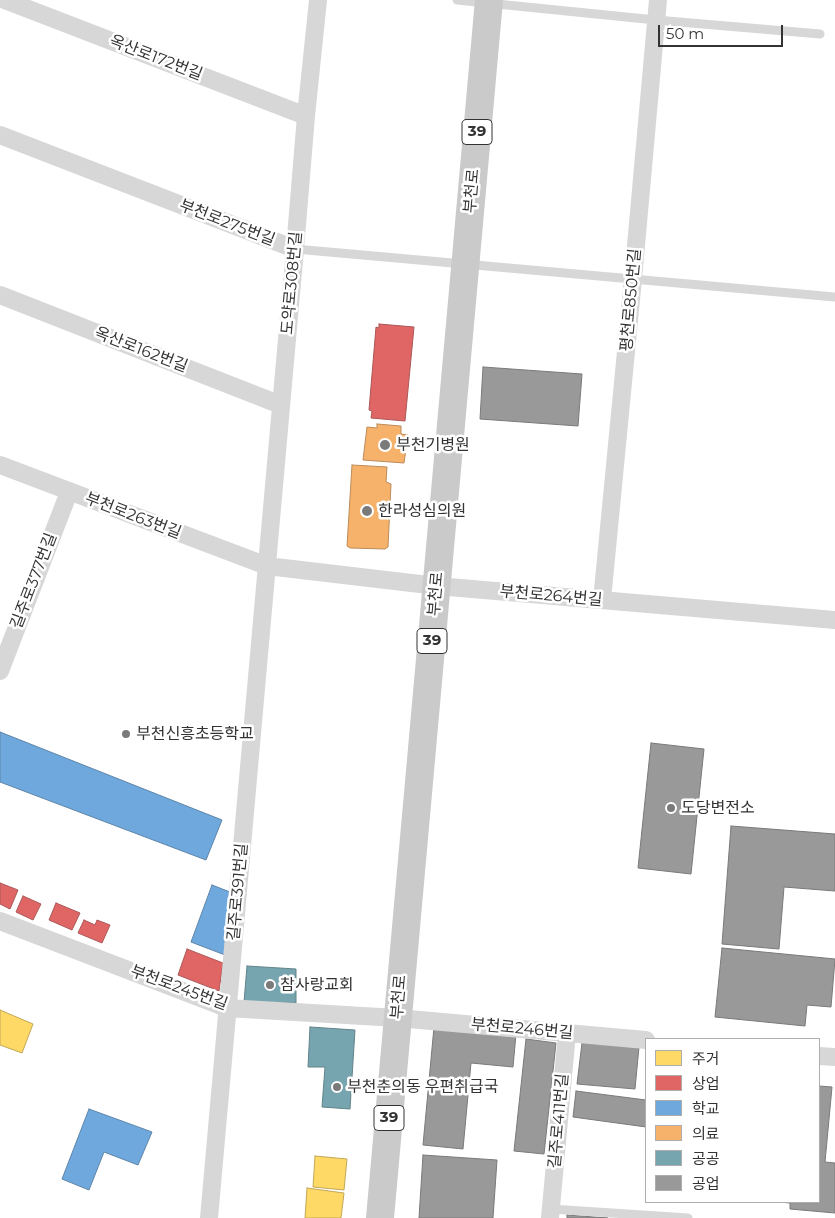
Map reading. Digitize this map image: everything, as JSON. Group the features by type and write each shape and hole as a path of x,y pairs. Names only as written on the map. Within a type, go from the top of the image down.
{"main road":[{"name":"부천로","path":"380,1218 488,2"}],"street":[{"name":"옥산로172번길","path":"5,0 306,116"},
{"name":"도약로308번길","path":"267,566 306,116 318,0"},
{"name":"평천로850번길","path":"602,600 658,0"},
{"name":"부천로275번길","path":"0,135 295,249"},
{"name":"옥산로162번길","path":"0,295 282,405"},
{"name":"부천로263번길","path":"0,465 267,566"},
{"name":"길주로377번길","path":"0,671 69,492"},
{"name":"부천로264번길","path":"267,566 437,586 835,620"},
{"name":"길주로391번길","path":"209,1218 267,566"},
{"name":"부천로245번길","path":"0,921 227,1008 397,1018"},
{"name":"부천로246번길","path":"397,1018 645,1040"},
{"name":"길주로411번길","path":"550,1214 567,1033"},
{"path":"820,1056 835,1057"}],"lane":[{"path":"457,0 820,34"},
{"name":"부천로275번길","path":"295,249 835,297"},
{"name":"길주로411번길","path":"550,1214 688,1218"}],"building: 주거":[{"path":"0,1010 33,1024 22,1053 0,1045"},
{"path":"315,1156 347,1159 344,1190 313,1187"},
{"path":"307,1188 344,1193 341,1218 305,1218"}],"building: 상업":[{"path":"379,324 414,327 405,421 371,418 372,411 369,410 376,327 379,328"},
{"path":"0,883 18,890 10,909 0,904"},
{"path":"23,896 41,904 33,920 16,912"},
{"path":"56,903 80,913 72,930 49,920"},
{"path":"84,920 95,925 97,920 110,925 102,943 78,933"},
{"path":"187,949 223,963 219,991 178,975"}],"building: 학교":[{"path":"0,732 222,820 206,860 0,782"},
{"path":"212,885 230,892 225,955 191,942"},
{"path":"89,1109 152,1132 138,1165 104,1152 89,1190 62,1179"}],"building: 의료":[{"path":"377,424 401,426 401,434 408,435 404,463 363,460 367,427 377,428"},
{"path":"352,465 387,467 386,482 391,484 388,547 385,549 350,548 347,546"}],"building: 공공":[{"name":"참사랑교회","path":"247,966 296,969 296,1003 244,1002"},
{"name":"부천춘의동 우편취급국","path":"310,1027 355,1030 350,1109 322,1107 325,1067 308,1067"}],"building: 공업":[{"path":"483,367 582,374 578,426 480,419"},
{"name":"도당변전소","path":"651,743 704,749 691,874 638,868"},
{"path":"731,826 835,834 835,891 784,887 779,949 722,944"},
{"path":"722,948 835,959 831,1007 807,1005 805,1026 715,1017"},
{"path":"434,1027 516,1034 513,1067 471,1063 463,1149 423,1145"},
{"path":"526,1039 556,1043 544,1154 514,1151"},
{"path":"582,1043 639,1047 635,1089 577,1084"},
{"path":"820,1086 832,1087 825,1162 835,1163 835,1213 790,1209 790,1203 820,1203"},
{"path":"576,1091 645,1100 645,1127 573,1117"},
{"path":"423,1155 497,1160 493,1218 419,1218"},
{"path":"567,1215 608,1218 567,1218"}],"place":[{"name":"부천기병원","path":"385,445"},
{"name":"한라성심의원","path":"367,511"},
{"name":"부천신흥초등학교","path":"126,734"},
{"name":"도당변전소","path":"671,808"},
{"name":"참사랑교회","path":"270,985"},
{"name":"부천춘의동 우편취급국","path":"337,1087"}]}
